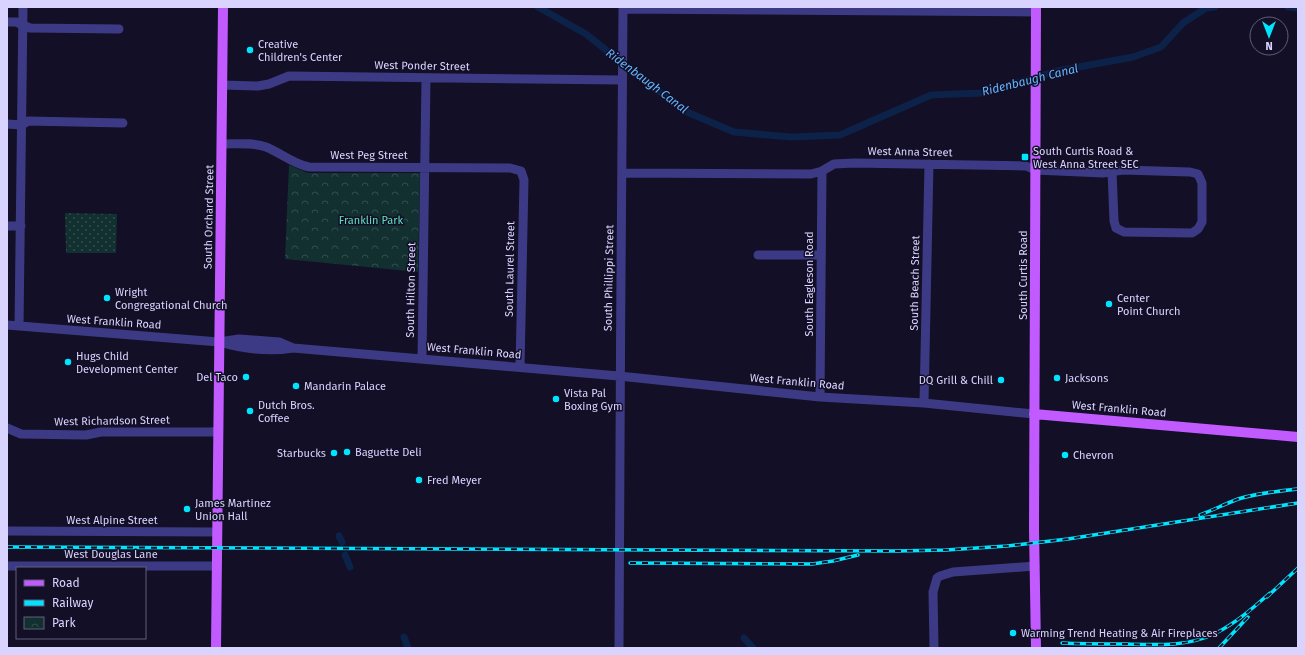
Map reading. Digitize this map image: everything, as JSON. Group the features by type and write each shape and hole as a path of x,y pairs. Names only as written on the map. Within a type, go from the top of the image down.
{"main road":[{"name":"South Orchard Street","path":"216,648 216,532 223,7"},
{"name":"South Curtis Road","path":"1036,9 1034,414 1036,648"},
{"name":"West Franklin Road","path":"1034,414 1298,437"}],"street":[{"path":"20,326 23,7"},
{"path":"623,8 1036,9"},
{"name":"South Phillippi Street","path":"619,648 619,376 623,8"},
{"path":"7,22 16,22 30,28 119,29"},
{"name":"West Ponder Street","path":"222,85 258,86 269,84 289,76 426,78 622,76"},
{"name":"South Hilton Street","path":"422,359 426,78"},
{"path":"7,124 22,125 28,121 123,123"},
{"name":"West Peg Street","path":"222,144 252,144 266,147 297,164 309,167 510,168 521,172"},
{"name":"West Anna Street","path":"622,173 811,174 822,172 834,164 1026,166 1035,170 1103,173 1123,170 1190,172 1198,174 1202,183 1202,222 1198,229 1192,233 1124,232 1116,228 1114,221 1112,172"},
{"name":"South Beach Street","path":"924,403 929,164"},
{"name":"South Laurel Street","path":"520,367 524,180 521,172"},
{"name":"South Eagleson Road","path":"820,396 822,172"},
{"path":"7,226 21,226"},
{"path":"758,255 821,254"},
{"name":"West Franklin Road","path":"7,325 219,342 240,348 279,350 293,348 520,367 820,396 924,403 1034,414"},
{"name":"West Richardson Street","path":"7,428 21,434 86,435 101,432 218,431"},
{"name":"West Alpine Street","path":"7,531 216,532"},
{"name":"West Douglas Lane","path":"7,566 216,566"},
{"path":"934,648 933,592 938,578 945,573 953,572 1035,566"}],"green space":[{"name":"Franklin Park","path":"289,165 308,173 420,173 418,272 285,259"},
{"path":"65,213 117,214 116,253 66,253"}],"waterway":[{"name":"Ridenbaugh Canal","path":"538,7 586,34 637,75 687,112 734,132 791,137 840,135 931,95 982,93 1057,71 1133,57 1161,47 1183,23 1206,8 1215,7"},
{"name":"Ridenbaugh Canal","path":"1288,7 1298,8"},
{"path":"339,536 342,542"},
{"path":"345,555 350,567"},
{"path":"404,637 408,648"},
{"path":"744,638 753,648"}],"railway":[{"path":"1200,515 1238,499 1268,492 1298,489"},
{"path":"7,547 946,550 1007,546 1068,539 1298,503"},
{"path":"630,563 812,564 858,555"},
{"path":"1267,597 1298,568"},
{"path":"1062,643 1160,645 1194,641 1205,638 1230,625 1251,610 1270,593"},
{"path":"1219,648 1248,617"}],"place":[{"name":"Creative Children's Center","path":"250,50"},
{"name":"South Curtis Road & West Anna Street SEC","path":"1025,157"},
{"name":"Wright Congregational Church","path":"107,298"},
{"name":"Center Point Church","path":"1109,304"},
{"name":"Hugs Child Development Center","path":"68,362"},
{"name":"Del Taco","path":"246,377"},
{"name":"Jacksons","path":"1057,378"},
{"name":"DQ Grill & Chill","path":"1001,380"},
{"name":"Mandarin Palace","path":"296,386"},
{"name":"Vista Pal Boxing Gym","path":"556,399"},
{"name":"Dutch Bros. Coffee","path":"250,411"},
{"name":"Baguette Deli","path":"347,452"},
{"name":"Starbucks","path":"334,453"},
{"name":"Chevron","path":"1065,455"},
{"name":"Fred Meyer","path":"419,480"},
{"name":"James Martinez Union Hall","path":"187,509"},
{"name":"Warming Trend Heating & Air Fireplaces","path":"1013,633"}]}
